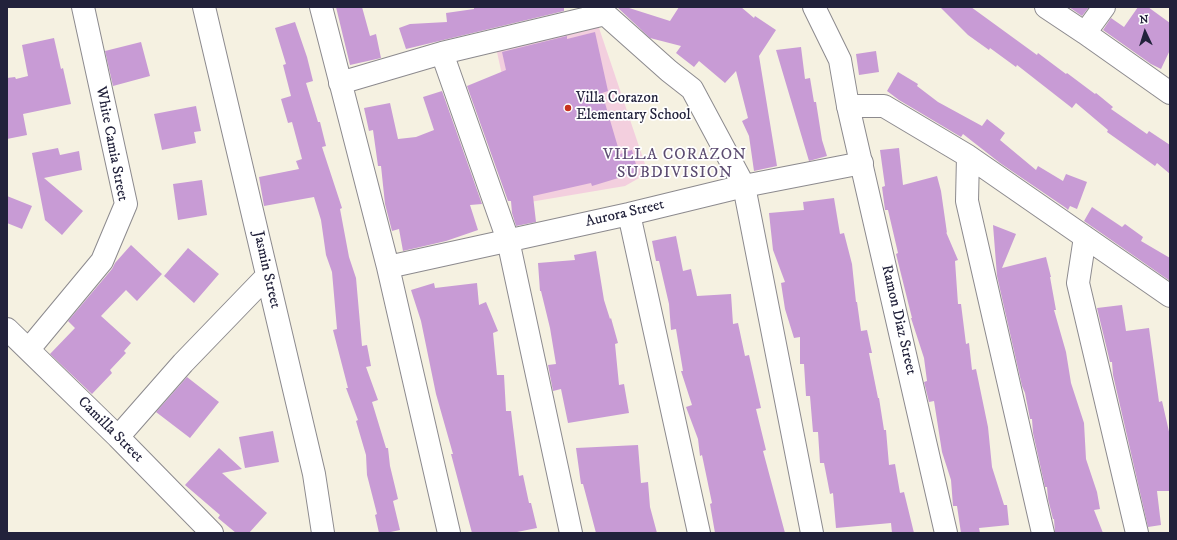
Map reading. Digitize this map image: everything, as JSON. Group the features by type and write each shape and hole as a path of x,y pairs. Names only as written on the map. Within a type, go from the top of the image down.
{"street":[{"name":"White Camia Street","path":"29,349 102,261 126,204 83,7"},
{"name":"Jasmin Street","path":"204,7 314,474 323,533"},
{"path":"321,7 388,268 449,533"},
{"name":"Ramon Diaz Street","path":"814,7 840,60 848,106 946,533"},
{"path":"1046,7 1170,93"},
{"path":"1085,33 1104,7"},
{"path":"340,82 442,53 605,14 669,71 692,89 744,186 812,533"},
{"path":"442,53 508,240 571,533"},
{"path":"848,106 884,106 968,156 1170,296"},
{"path":"968,156 967,201 1043,533"},
{"name":"Aurora Street","path":"388,268 629,214 744,186 862,163"},
{"path":"629,214 699,533"},
{"path":"1085,237 1078,283 1137,533"},
{"path":"118,437 183,363 267,276"},
{"name":"Camilla Street","path":"7,328 118,437 212,533"}],"shaded area":[{"name":"Villa Corazon Elementary School","path":"597,22 648,173 625,186 530,202 495,43"}],"building":[{"path":"336,7 362,7 370,36 376,34 381,58 350,65"},
{"path":"474,7 564,7 564,11 406,49 399,28 410,24 447,22 446,13 474,9"},
{"path":"617,7 626,7 670,21 679,7 741,7 754,18 755,16 776,30 759,56 777,166 754,171 749,136 742,121 748,118 736,71 725,83 699,61 694,67 676,53 681,46 650,38"},
{"path":"940,7 971,7 1037,55 1038,53 1095,94 1096,93 1113,107 1111,109 1147,134 1149,131 1170,145 1170,174 1157,163 1155,166 1107,132 1108,130 1076,103 1072,108 1017,65 1016,67 990,48 989,50 968,35"},
{"path":"1069,7 1089,7 1082,16"},
{"path":"1138,7 1148,7 1170,23 1170,50 1161,69 1151,64 1103,30 1111,18 1124,27"},
{"path":"295,22 307,57 313,81 306,83 318,122 320,122 326,146 322,147 342,208 340,209 349,257 356,278 362,346 367,345 371,366 366,367 378,400 372,402 386,448 388,448 390,466 398,499 393,501 400,530 386,533 379,533 375,515 377,514 367,475 366,455 356,421 358,420 346,388 348,388 333,330 337,329 332,272 326,255 321,220 314,197 264,206 259,177 299,169 296,161 302,159 292,122 288,123 281,99 291,96 283,65 286,64 275,28"},
{"name":"Villa Corazon Elementary School","path":"595,32 608,91 602,93 620,154 632,150 638,172 592,186 591,183 533,196 536,222 516,226 512,213 511,201 508,201 467,86 506,70 502,52 567,36 567,39"},
{"path":"54,38 61,69 63,68 71,104 23,114 27,135 7,139 7,78 15,77 16,79 28,76 22,45"},
{"path":"141,42 150,76 113,86 105,51"},
{"path":"801,47 805,79 810,78 814,102 816,102 822,140 827,156 809,161 776,50"},
{"path":"876,51 879,72 859,75 856,54"},
{"path":"898,72 918,84 917,86 938,102 982,126 987,119 1005,133 1000,140 1036,170 1038,166 1063,181 1066,174 1087,182 1077,209 1070,206 1068,210 1000,163 963,134 961,137 899,100 887,91"},
{"path":"442,91 482,204 470,205 478,230 446,241 403,251 399,229 392,231 385,204 381,166 378,166 373,130 369,131 364,108 390,103 398,139 416,137 434,130 423,97"},
{"path":"196,106 201,131 194,132 196,143 162,150 154,114"},
{"path":"58,148 60,155 79,151 82,170 44,178 83,211 62,235 45,220 32,153"},
{"path":"899,148 903,185 937,176 941,191 947,233 946,232 958,260 955,261 958,304 961,304 966,344 969,343 972,370 976,369 988,427 992,467 1004,505 1007,505 1009,525 979,528 980,533 961,533 957,506 953,506 951,480 942,452 934,401 929,402 924,382 927,381 924,358 911,318 896,254 898,253 888,210 885,210 882,187 885,186 880,150"},
{"path":"202,180 207,215 178,220 173,184"},
{"path":"7,196 32,206 22,229 7,223"},
{"path":"834,198 840,234 844,233 852,264 861,331 867,330 872,353 869,353 879,398 884,430 886,430 889,465 895,464 900,493 904,492 914,533 892,533 891,523 836,528 833,493 830,494 824,463 820,463 818,432 813,432 810,396 806,396 804,364 800,364 800,337 794,338 785,309 781,283 785,282 773,250 769,213 804,210 803,202"},
{"path":"1092,207 1122,227 1125,224 1143,237 1141,241 1170,258 1170,281 1084,221"},
{"path":"993,225 1016,234 1002,268 1046,257 1051,277 1056,310 1054,310 1066,352 1071,383 1084,423 1086,459 1097,492 1100,509 1094,510 1103,533 1055,533 1054,519 1048,499 1047,487 1045,487 1033,433 1032,419 1030,419 997,276"},
{"path":"676,236 683,271 691,269 697,296 731,294 733,324 738,323 745,356 749,355 761,408 756,409 766,450 763,451 785,533 715,533 710,504 712,503 702,455 700,456 698,439 686,407 692,405 681,371 683,371 676,329 671,330 669,304 659,261 656,261 652,241"},
{"path":"131,245 162,274 137,301 126,290 101,316 131,343 124,351 126,353 110,370 112,373 92,394 50,354 75,328 68,321"},
{"path":"188,248 219,274 194,303 164,276"},
{"path":"596,251 604,300 618,343 615,344 619,385 624,384 629,413 568,423 561,389 553,391 548,365 556,364 550,328 540,291 538,263 575,260 574,255"},
{"path":"434,283 435,288 477,283 479,305 486,302 498,331 493,333 497,375 504,375 506,411 511,411 519,476 523,475 529,503 531,503 537,528 512,533 472,533 451,454 453,454 436,394 421,321 411,290"},
{"path":"1122,305 1126,331 1149,328 1159,402 1162,401 1170,436 1170,491 1157,491 1161,525 1148,527 1113,375 1112,362 1110,362 1097,308"},
{"path":"187,377 219,402 190,438 156,412"},
{"path":"273,431 279,462 245,468 239,437"},
{"path":"638,445 641,483 648,482 650,507 657,533 596,533 583,484 581,484 576,448"},
{"path":"219,448 242,469 222,473 267,513 249,533 236,533 218,518 220,515 185,485"}],"place":[{"name":"Villa Corazon Elementary School","path":"568,108"}],"district":[{"name":"VILLA CORAZON SUBDIVISION","path":"675,165"}]}
